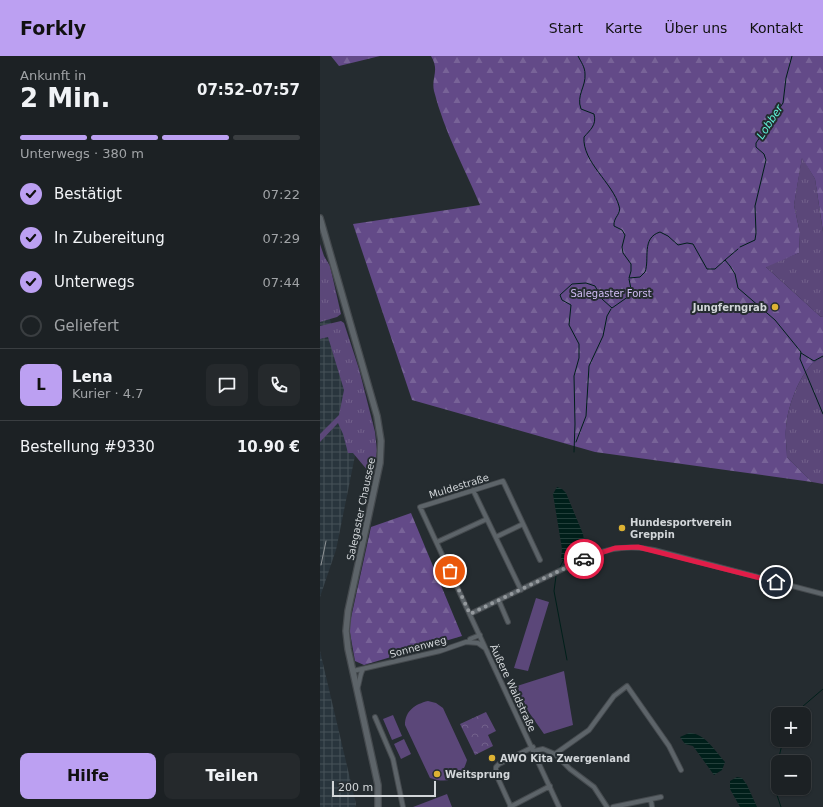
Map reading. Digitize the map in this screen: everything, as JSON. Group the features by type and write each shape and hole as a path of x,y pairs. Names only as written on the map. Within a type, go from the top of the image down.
{"main road":[{"name":"Salegaster Chaussee","path":"320,218 380,430 381,458 346,625 347,643 378,785 378,807"}],"street":[{"name":"Muldestraße","path":"420,507 503,481 523,524"},
{"path":"473,490 521,590"},
{"name":"Äußere Waldstraße","path":"420,507 559,807"},
{"path":"436,542 487,518"},
{"path":"496,537 523,524 540,560"},
{"path":"470,614 592,555 615,548 632,546 654,550 823,594"},
{"path":"499,601 508,622"},
{"name":"Äußere Waldstraße","path":"469,642 470,639 480,635"},
{"path":"469,642 478,643 485,648"},
{"name":"Sonnenweg","path":"353,671 440,651 469,642"},
{"path":"357,689 359,685 358,679 363,669"},
{"path":"555,754 589,730 614,696 627,686 670,746 681,770"},
{"path":"375,718 393,759 403,807"},
{"path":"550,786 510,807 496,774 496,767 499,764 533,749 543,749 555,754 570,769 594,787 607,807"},
{"path":"613,807 661,797"},
{"path":"651,800 652,807"}],"shaded area":[{"path":"320,284 360,431 336,550 320,597"},
{"path":"557,487 566,493 583,534 585,547 564,561 561,559 562,549 553,494"},
{"path":"320,651 356,804 355,807 320,807"},
{"path":"689,733 705,739 725,762 722,770 714,775 693,746 685,744 680,737"},
{"path":"737,777 742,778 747,785 757,807 740,807 730,789 730,781"}],"green space":[{"path":"331,56 380,56 339,66"},
{"name":"Salegaster Forst","path":"431,56 823,56 823,232 815,179 802,158 794,205 800,233 799,253 766,267 821,317 823,316 823,357 815,361 802,377 789,409 786,428 787,457 812,482 595,452 412,400 353,224 480,205 438,106 433,86 435,66"},
{"path":"802,157 815,179 823,232 823,316 821,317 765,266 799,253 800,233 794,205"},
{"path":"320,244 324,256 330,266 341,314 337,317 320,322"},
{"path":"341,321 344,323 359,369 375,432 377,451 373,477 353,453 348,453 343,434 338,423 320,442 320,434 339,415 344,390 328,337 320,339 320,326"},
{"path":"823,357 823,484 812,482 787,457 786,428 789,409 802,377 815,361"},
{"path":"411,513 462,636 364,665 355,661 349,627 371,527"},
{"path":"536,598 549,602 528,671 514,668"},
{"path":"564,671 573,725 544,734 528,711 517,686"},
{"path":"428,701 436,703 443,708 467,760 462,772 453,779 442,781 430,778 405,725 405,720 409,712 415,706"},
{"path":"486,712 496,731 488,735 493,746 475,755 460,724"},
{"path":"393,715 402,736 392,740 383,719"},
{"path":"404,739 411,754 401,759 394,744"},
{"path":"447,794 452,807 413,807"}],"waterway":[{"path":"578,56 585,71 585,79 580,95 581,109 594,114 595,118 594,124 584,137 585,146 593,164 616,197 620,209 614,226 622,230 625,235 622,247 623,253 631,264 629,278 640,277 645,272 648,244 650,239 660,232 668,236 678,245 687,243 693,244 707,269 715,269 725,260 735,274 738,288 775,320 801,352 800,359 823,414"},
{"name":"Lobber","path":"740,247 755,240 755,206 766,160 764,154 756,147 756,143 783,103 786,78 792,56"},
{"name":"Lobber","path":"725,260 738,249"},
{"path":"574,452 574,376 579,358 579,344 569,325 571,305 562,300 560,295 572,284 586,283 595,286 602,299 612,308 632,294 629,279"},
{"path":"576,442 586,416 589,366 603,336 607,316 611,309"},
{"path":"801,353 814,361 823,356"},
{"path":"559,569 563,561"},
{"path":"556,576 554,591 567,660"},
{"path":"802,707 823,689"},
{"path":"781,747 773,783 781,807"}],"railway":[{"path":"321,565 326,541"}],"way so far":[{"path":"450,571 470,614 584,559"}],"place":[{"name":"Jungferngrab","path":"775,307"},
{"name":"Hundesportverein Greppin","path":"622,528"},
{"name":"AWO Kita Zwergenland","path":"492,758"},
{"name":"Weitsprung","path":"437,774"}],"route":[{"path":"584,559 607,550 632,546 646,548 776,582"}]}
